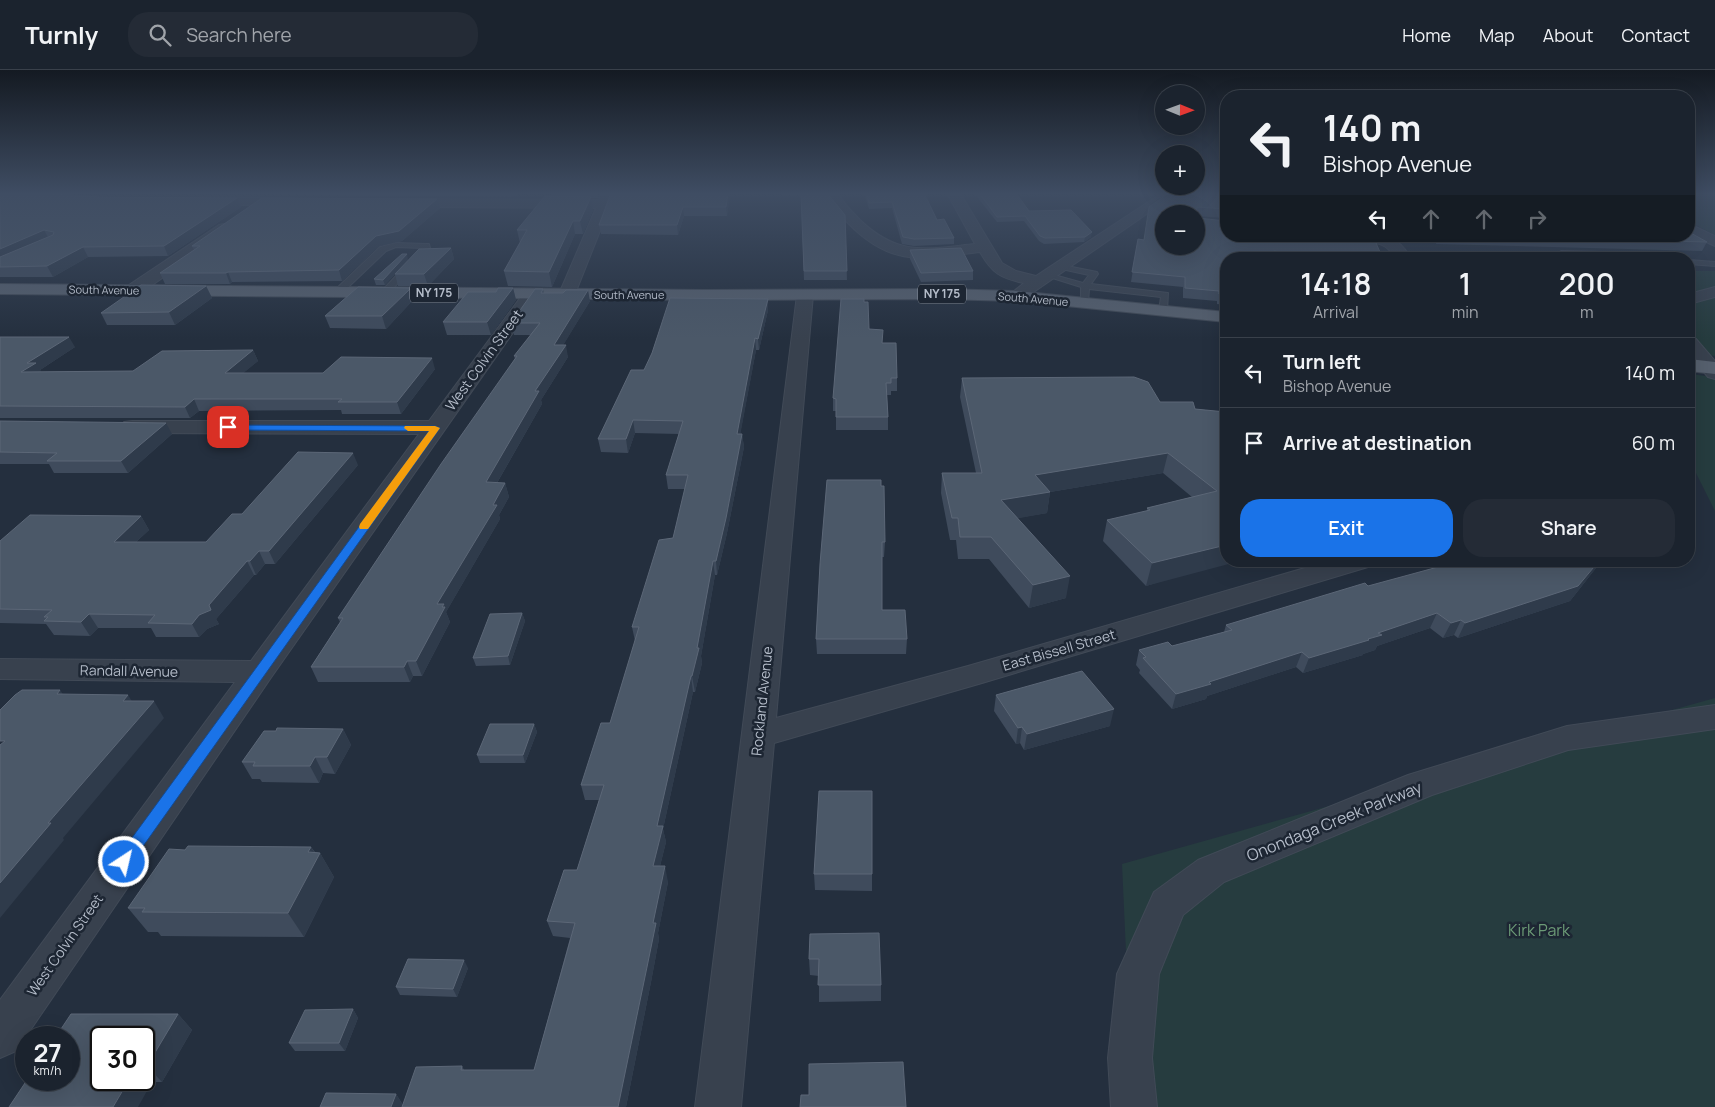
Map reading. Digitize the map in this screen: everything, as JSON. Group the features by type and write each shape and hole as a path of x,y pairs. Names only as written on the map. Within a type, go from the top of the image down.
{"main road":[{"name":"South Avenue","path":"0,289 532,294 1085,295 1163,311 1220,316"},
{"path":"1695,366 1713,369"}],"street":[{"path":"132,290 203,241"},
{"path":"568,294 590,241"},
{"path":"878,241 895,249 928,252 986,247"},
{"path":"983,241 996,266 1005,274 1042,278"},
{"path":"1016,296 1097,241"},
{"path":"1392,242 1401,252"},
{"path":"1695,298 1715,292"},
{"name":"West Colvin Street","path":"0,1036 259,672 532,294"},
{"name":"Rockland Avenue","path":"718,1107 805,295"},
{"path":"1695,350 1713,369"},
{"path":"109,426 435,428"},
{"name":"East Bissell Street","path":"758,735 970,676 1339,567"},
{"name":"Randall Avenue","path":"0,669 259,672"},
{"name":"Onondaga Creek Parkway","path":"1134,1107 1130,1058 1138,974 1168,904 1211,871 1420,785 1567,738 1715,717"}],"lane":[{"path":"338,292 383,249 396,246 426,246 384,293"},
{"path":"1695,262 1715,264"},
{"path":"1042,278 1085,295 1094,274 1060,266"}],"green space":[{"path":"1695,271 1715,271 1715,356 1695,354"},
{"path":"1695,375 1715,377 1715,511 1695,471"},
{"name":"Kirk Park","path":"1715,698 1715,1107 1133,1107 1122,864"}],"building":[{"path":"0,241 18,241 0,249"},
{"path":"38,241 171,241 164,246 83,247 47,266 0,267 0,257"},
{"path":"199,241 370,241 339,270 160,273 200,246 192,246"},
{"path":"521,241 563,241 549,272 504,271"},
{"path":"803,241 846,241 847,271 804,271"},
{"path":"1138,241 1155,241 1155,255 1205,255 1205,241 1376,242 1380,252 1220,252 1220,294 1219,291 1185,288 1185,277 1132,272"},
{"path":"451,248 424,274 395,274 419,249"},
{"path":"961,248 973,271 921,273 910,250"},
{"path":"402,254 407,254 383,280 374,279"},
{"path":"141,285 206,286 169,312 101,313"},
{"path":"358,287 411,288 382,316 325,316"},
{"path":"498,288 513,288 487,322 443,322 468,292 496,292"},
{"path":"535,289 543,289 541,293 588,290 554,345 566,345 535,391 539,391 486,482 505,483 493,505 497,505 437,604 444,604 442,607 445,607 416,661 407,661 404,667 311,667 343,618 338,618 441,464 517,356 514,356 540,323 511,323"},
{"path":"670,298 768,299 758,339 755,338 737,434 742,434 726,518 716,561 713,561 697,648 699,648 657,826 663,826 653,866 665,866 653,923 656,923 618,1107 402,1107 416,1067 462,1066 461,1070 534,1070 575,923 547,921 564,870 577,870 604,785 581,785 601,723 610,723 639,627 632,627 659,540 673,538 688,475 666,475 683,421 633,420 626,439 598,439 631,370 644,370 652,353"},
{"path":"841,299 864,299 864,302 868,302 869,329 883,330 882,343 896,343 897,378 891,378 891,383 886,383 888,417 836,417 836,399 833,398"},
{"path":"0,337 69,337 27,363 36,363 21,372 133,371 162,351 253,350 225,373 323,373 341,357 432,358 397,402 338,402 342,399 194,399 185,407 0,406"},
{"path":"1134,377 1148,382 1160,402 1193,402 1195,409 1220,411 1220,546 1152,563 1107,520 1217,491 1168,453 1035,475 1050,492 1001,500 1070,576 1033,585 991,537 960,537 958,518 952,518 942,473 982,473 962,378"},
{"path":"0,421 166,423 121,461 47,461 57,453 0,452"},
{"path":"298,452 353,453 269,551 259,551 250,561 247,561 209,605 211,610 199,615 192,624 148,623 155,615 89,614 81,622 44,621 48,617 44,617 52,610 0,609 0,541 30,515 141,516 114,542 206,542 232,514 242,514"},
{"path":"827,480 881,480 881,486 884,486 885,542 882,542 882,610 905,610 907,639 816,639"},
{"path":"1438,567 1594,567 1578,586 1465,623 1461,620 1451,623 1437,613 1378,633 1382,635 1369,640 1309,658 1302,652 1209,682 1211,684 1176,694 1143,658 1146,657 1139,650 1168,642 1172,646 1232,630 1226,625 1365,583 1368,586"},
{"path":"522,613 508,656 473,658 490,614"},
{"path":"1082,671 1114,709 1027,734 1022,727 1018,728 996,695"},
{"path":"22,690 60,690 57,694 128,695 123,701 154,701 48,823 51,823 0,883 0,745 5,741 0,741 0,710"},
{"path":"490,724 534,724 523,755 477,755"},
{"path":"277,728 343,729 327,757 315,757 310,766 253,766 255,762 242,762 264,731 276,731"},
{"path":"819,791 872,791 872,874 814,874"},
{"path":"188,846 311,847 308,852 320,853 288,913 142,912 145,908 128,908 169,849 185,850"},
{"path":"879,933 881,985 818,985 819,959 809,959 810,934"},
{"path":"408,959 464,960 453,989 396,987"},
{"path":"353,1009 339,1043 289,1043 305,1010"},
{"path":"71,1014 178,1014 155,1053 155,1026 90,1026 90,1091 122,1091 113,1107 9,1107 20,1091 80,1091 80,1026 63,1026"},
{"path":"903,1062 906,1107 800,1107 801,1095 809,1095 809,1064"},
{"path":"326,1093 396,1094 391,1107 320,1107"}],"slow traffic":[{"path":"364,527 435,428 408,428"}],"route":[{"path":"124,862 435,428 228,427"}]}
